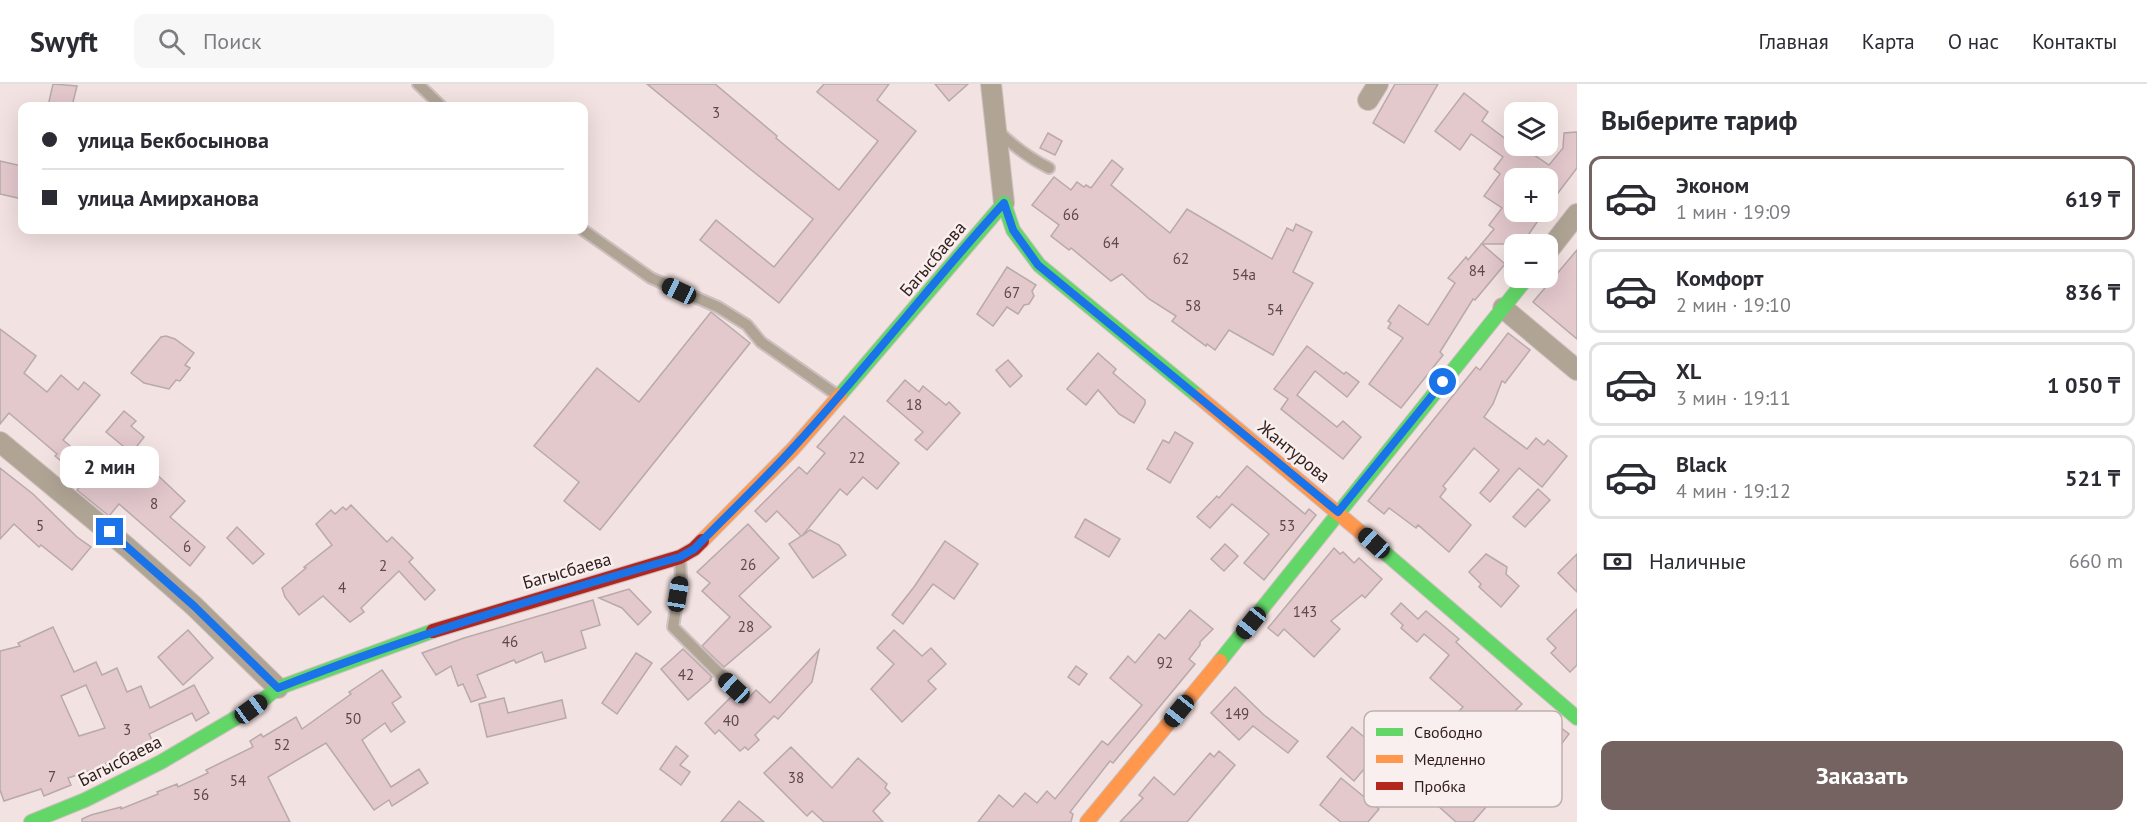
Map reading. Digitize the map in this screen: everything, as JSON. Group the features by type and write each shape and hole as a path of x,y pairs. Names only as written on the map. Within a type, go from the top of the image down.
{"street":[{"path":"991,84 1004,203"},
{"name":"Багысбаева","path":"32,822 85,800 161,762 251,709 278,688 459,622 680,557 694,549 839,396 1004,203"},
{"name":"Жантурова","path":"1004,203 1013,230 1038,265 1338,512 1577,718"},
{"path":"1558,238 1577,214"},
{"path":"1088,822 1301,562 1338,512 1519,288"},
{"path":"1503,308 1577,370"},
{"path":"0,442 194,606 278,688"}],"lane":[{"path":"419,84 437,102"},
{"path":"996,130 1034,161 1049,168"},
{"path":"588,234 651,278 718,306 747,325 761,342 839,396"},
{"path":"680,557 681,578 673,627 734,688"}],"building":[{"path":"53,84 77,86 73,102 49,102"},
{"path":"647,84 715,84 839,190 878,141 817,92 824,84 889,84 877,100 916,131 779,303 700,240 716,220 774,267 813,219"},
{"path":"935,84 968,84 949,101"},
{"path":"1395,84 1438,84 1404,143 1373,123"},
{"path":"1464,93 1488,112 1482,121 1504,138 1504,156 1536,156 1549,165 1563,148 1564,133 1577,132 1577,168 1558,193 1558,168 1504,168 1504,222 1537,222 1529,234 1504,234 1504,244 1482,244 1504,265 1475,300 1473,299 1440,352 1443,355 1401,408 1369,384 1403,338 1388,328 1391,323 1388,321 1399,305 1428,325 1455,283 1448,278 1466,257 1468,260 1494,229 1489,225 1502,208 1484,196 1500,174 1494,169 1503,157 1471,134 1460,150 1435,131"},
{"path":"1048,133 1062,141 1055,155 1040,148"},
{"path":"1112,160 1123,169 1111,185 1170,233 1187,209 1272,259 1287,228 1293,231 1296,224 1312,232 1293,272 1313,283 1273,355 1229,330 1215,350 1207,344 1206,346 1172,321 1176,316 1149,299 1122,274 1111,281 1071,248 1069,250 1051,236 1059,225 1032,205 1054,177 1071,190 1077,182 1084,187 1086,185 1091,188"},
{"path":"0,161 18,165 18,198 0,194"},
{"path":"1577,250 1577,339 1533,302 1545,288 1558,288 1558,272"},
{"path":"1007,267 1036,285 1032,291 1034,296 1018,314 1007,307 993,326 977,314"},
{"path":"711,312 750,343 600,530 564,501 579,482 534,446 597,368 639,402"},
{"path":"0,329 36,356 24,373 47,392 61,375 78,390 84,382 100,395 63,440 101,472 123,446 106,432 124,411 136,421 131,426 144,437 137,446 155,462 150,468 185,501 170,517 205,547 190,566 119,504 109,516 77,490 85,481 9,413 0,424"},
{"path":"1508,333 1530,350 1505,383 1502,381 1493,404 1484,417 1527,449 1536,438 1544,445 1548,440 1567,456 1542,487 1519,468 1490,502 1480,493 1499,470 1474,448 1443,486 1446,489 1440,497 1471,525 1449,552 1418,525 1416,528 1389,508 1384,514 1368,501 1476,367 1480,370"},
{"path":"161,337 175,339 194,353 185,365 190,368 180,381 176,380 169,389 144,383 131,373"},
{"path":"1307,346 1344,374 1346,372 1359,382 1347,397 1315,371 1297,395 1337,427 1343,421 1361,437 1343,459 1281,409 1288,399 1274,389"},
{"path":"1098,353 1116,369 1113,373 1145,400 1134,423 1119,414 1098,390 1086,405 1067,389"},
{"path":"1008,360 1022,376 1010,387 996,370"},
{"path":"905,380 919,392 923,386 946,405 949,402 960,413 927,450 915,440 923,432 887,401"},
{"path":"844,416 899,463 877,489 863,477 847,495 840,489 802,536 810,530 839,545 846,555 813,578 789,544 801,536 777,511 766,522 755,511 799,467 807,474 825,453 817,447"},
{"path":"1175,432 1193,443 1170,483 1147,469 1163,440 1169,443"},
{"path":"1247,466 1305,514 1309,509 1316,515 1264,580 1244,563 1269,534 1232,504 1210,528 1197,517 1217,496 1219,498"},
{"path":"0,468 33,494 77,537 91,547 72,570 41,545 39,547 14,524 0,539"},
{"path":"1538,489 1550,500 1525,527 1513,517"},
{"path":"351,505 387,542 392,537 413,558 409,562 435,590 425,600 399,571 361,608 364,612 350,622 323,596 299,615 285,597 282,588 332,545 316,524 331,510 335,514 343,507 346,510"},
{"path":"1085,519 1120,539 1109,557 1075,537"},
{"path":"748,524 779,558 739,596 771,627 724,667 702,646 730,617 702,591 710,583 697,572"},
{"path":"237,527 264,554 253,564 227,538"},
{"path":"945,541 978,564 954,599 933,584 903,624 892,615"},
{"path":"1225,544 1238,556 1224,571 1211,559"},
{"path":"1334,548 1340,554 1343,552 1354,563 1359,558 1382,579 1365,598 1362,595 1331,621 1340,629 1314,657 1284,629 1278,636 1268,628"},
{"path":"1486,554 1507,567 1506,574 1519,586 1501,607 1479,587 1481,584 1469,572"},
{"path":"1577,554 1577,592 1558,573"},
{"path":"629,589 651,612 638,625 622,608 599,598"},
{"path":"593,600 600,625 581,631 586,648 545,662 542,652 477,675 486,697 471,702 463,684 458,686 451,666 436,675 422,653 464,638"},
{"path":"1401,603 1418,619 1426,611 1459,639 1456,642 1522,704 1517,711 1459,711 1463,707 1430,678 1449,655 1424,634 1417,642 1401,628 1403,625 1391,614"},
{"path":"1577,609 1577,665 1570,672 1551,653 1556,648 1547,639"},
{"path":"1190,610 1213,629 1200,642 1189,659 1195,664 1113,763 1110,761 1070,812 1073,814 1071,822 978,822 999,795 1013,807 1025,793 1037,803 1047,791 1055,799 1102,741 1108,745 1142,705 1110,678 1128,656 1135,663 1159,634 1165,639"},
{"path":"53,627 74,672 96,662 102,675 117,668 127,692 141,686 150,708 194,685 209,713 196,721 192,713 149,734 155,746 132,758 129,753 106,763 107,765 68,778 71,785 44,796 41,789 4,801 0,790 0,651 20,646 18,643","holes":["86,685 105,728 79,736 61,696"]},
{"path":"188,630 213,658 183,685 158,657"},
{"path":"894,630 922,656 931,648 946,664 928,681 936,689 902,722 871,689 894,664 877,648"},
{"path":"683,649 712,677 688,700 661,669"},
{"path":"819,650 812,682 778,719 774,716 755,735 759,740 748,750 745,747 740,751 719,730 715,734 705,723 733,695 743,704 756,690 770,703"},
{"path":"636,653 652,663 617,714 602,703"},
{"path":"1076,666 1087,674 1079,685 1068,677"},
{"path":"382,670 401,697 392,703 405,722 391,732 385,723 362,740 391,787 419,769 428,783 392,806 389,800 374,810 326,743 268,777 290,822 82,822 82,819 91,815 121,807 121,809 158,794 157,792 177,784 178,787 208,773 206,770 253,747 250,741 261,734 263,737 296,717 302,729 351,694 349,692"},
{"path":"1235,687 1264,715 1298,741 1288,753 1253,726 1239,740 1211,713"},
{"path":"504,698 508,713 562,700 566,718 487,737 479,704"},
{"path":"1352,727 1364,737 1364,769 1354,781 1327,757"},
{"path":"1562,729 1569,734 1562,743"},
{"path":"676,746 688,756 680,765 690,772 681,785 660,769"},
{"path":"791,747 832,788 858,758 887,784 885,788 890,793 873,811 883,822 824,822 812,811 807,816 764,773"},
{"path":"1219,751 1235,765 1187,822 1120,822 1143,798 1139,795 1154,777 1174,795 1210,753 1214,757"},
{"path":"1341,778 1364,797 1364,807 1379,809 1368,822 1341,822 1320,805"},
{"path":"739,801 764,822 721,822"},
{"path":"1439,807 1486,807 1473,822 1456,822"}],"traffic: fast":[{"path":"840,395 1004,203 1013,230 1039,265 1198,396"},
{"path":"1220,661 1519,288"},
{"path":"1377,546 1577,718"},
{"path":"31,822 85,800 161,762 251,709 278,688 433,631"}],"traffic: slow":[{"path":"702,541 793,449 840,395"},
{"path":"1198,396 1377,546"},
{"path":"1087,822 1220,661"}],"traffic: jam":[{"path":"433,631 680,557 702,541"}],"route":[{"path":"110,532 194,606 278,688 459,622 680,557 694,549 793,448 904,322 1004,203 1013,230 1038,265 1338,512 1443,382"}]}
